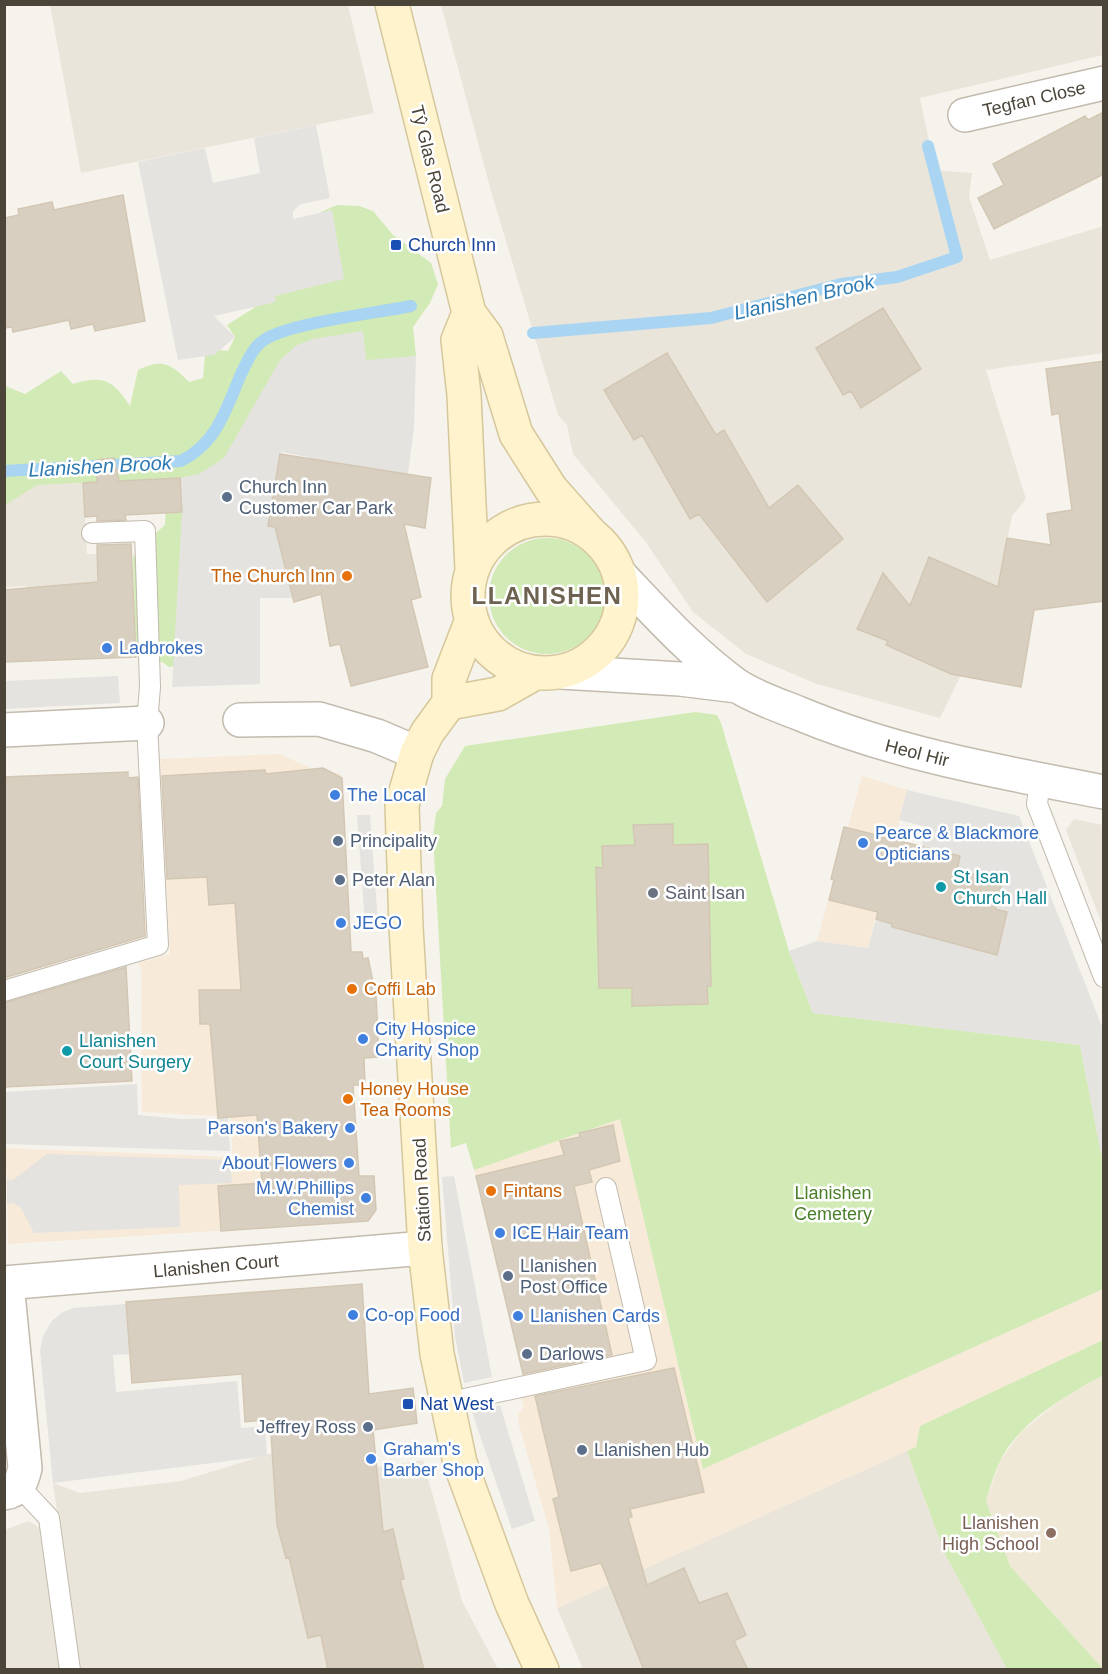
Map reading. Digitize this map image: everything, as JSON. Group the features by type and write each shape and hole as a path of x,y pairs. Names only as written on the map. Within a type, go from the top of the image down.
{"main road":[{"name":"Tŷ Glas Road","path":"392,4 469,313 486,336 516,434 551,489 590,533"},
{"path":"469,313 458,340 464,395 472,569 467,603 471,622 492,653 510,665 548,672"},
{"path":"471,622 450,679 449,703 498,694 548,672 586,662 611,637 619,618 622,591 620,575 608,551 590,533 566,521 539,518 522,522 498,534 486,545 472,569"},
{"name":"Station Road","path":"449,703 427,733 417,753 402,805 401,842 425,1248 431,1310 446,1403 473,1503 512,1604 542,1670"}],"street":[{"name":"Tegfan Close","path":"965,115 1104,83"},
{"name":"Heol Hir","path":"620,575 683,642 738,686"},
{"name":"Heol Hir","path":"548,672 680,678 738,686 868,740 975,767 1104,792"},
{"path":"240,720 319,719 377,736 417,753"},
{"path":"4,730 147,723"},
{"name":"Llanishen Court","path":"12,1490 25,1468 6,1283 425,1248"}],"lane":[{"path":"4,990 158,945 147,723 150,698 145,531 92,533"},
{"path":"1040,780 1037,804 1104,976"},
{"path":"446,1403 646,1360 606,1188"},
{"path":"12,1490 49,1518 70,1670"}],"shaded area":[{"path":"50,5 348,5 374,113 81,173"},
{"path":"441,5 1103,5 1103,55 920,98 935,170 972,173 969,197 990,260 1104,226 1103,353 986,370 1026,499 1012,516 990,628 970,656 940,718 817,684 746,654 693,612 645,541 573,454 567,425 558,415 491,191"},
{"path":"316,125 330,198 301,204 293,211 293,219 332,210 344,279 275,296 276,302 214,316 235,337 214,355 178,360 138,162 205,148 213,183 260,173 254,138"},
{"name":"Church Inn Customer Car Park","path":"363,331 366,360 416,356 414,428 408,474 370,468 356,477 304,478 308,457 281,452 268,526 289,529 284,566 293,598 260,598 260,684 172,687 182,512 180,478 199,474 224,458 280,360 297,345 313,339"},
{"path":"83,483 87,554 97,554 98,601 77,602 77,584 52,604 27,605 26,586 5,587 4,486"},
{"path":"118,676 120,703 5,709 5,681"},
{"path":"279,754 313,769 341,774 351,952 362,952 363,959 368,958 372,979 368,980 377,1022 379,1057 364,1058 365,1085 353,1086 358,1176 374,1176 376,1210 369,1221 359,1222 8,1244 6,1148 233,1157 230,1117 142,1112 141,969 138,963 170,954 160,759"},
{"path":"862,776 907,790 868,948 817,941"},
{"path":"907,790 1019,816 1103,1029 1103,1163 1080,1045 813,1013 789,951 817,941 868,948 876,919 892,924 892,927 997,954 1007,912 995,909 1002,882 957,870 960,856 922,846 927,827 899,820"},
{"path":"357,815 370,815 378,922 365,923"},
{"path":"1074,819 1103,825 1103,927 1066,830"},
{"path":"137,1084 138,1115 183,1119 228,1118 230,1151 5,1144 5,1092"},
{"path":"620,1119 703,1469 1103,1289 1103,1340 920,1426 916,1447 557,1608 549,1529 519,1425 518,1414 524,1407 521,1398 528,1396 474,1170"},
{"path":"47,1154 230,1160 232,1183 179,1185 180,1227 34,1233 21,1208 13,1203 7,1204 7,1180 13,1180"},
{"path":"454,1176 492,1377 464,1383 455,1336 442,1177"},
{"path":"126,1304 130,1354 113,1355 116,1392 237,1381 241,1428 265,1426 267,1456 53,1483 40,1351 43,1336 51,1322 61,1313 73,1308"},
{"name":"Llanishen High School","path":"1103,1375 1103,1669 1010,1566 986,1501 1000,1461 1021,1432 1062,1399"},
{"path":"500,1405 535,1521 512,1529 472,1412"},
{"path":"317,1449 376,1467 423,1460 462,1601 498,1669 79,1669 53,1483 80,1493 181,1481 272,1453"},
{"path":"907,1451 945,1554 1007,1669 583,1669 557,1608"},
{"path":"28,1521 40,1528 60,1669 5,1670 5,1530"}],"green space":[{"path":"337,205 359,206 373,211 393,235 431,263 438,284 430,303 413,327 416,356 311,368 181,666 169,667 162,662 136,657 133,557 139,548 165,525 166,506 142,480 37,485 5,505 5,386 25,394 61,371 73,384 100,380 112,385 130,406 138,370 147,366 160,364 172,367 189,382 203,378 205,356 217,350 228,351 235,337 227,325 254,308 317,232 321,212"},
{"path":"547,538 569,542 588,555 601,574 605,596 601,618 588,637 569,650 547,654 525,650 506,637 493,618 489,596 493,574 506,555 525,542"},
{"name":"Llanishen Cemetery","path":"695,712 717,715 721,723 789,951 813,1013 1080,1045 1103,1163 1103,1289 703,1469 620,1119 474,1170 466,1143 451,1148 433,838 436,813 442,806 445,779 465,746"},
{"path":"1103,1340 1103,1375 1045,1411 1019,1434 1000,1461 986,1501 1010,1566 1103,1669 1007,1669 945,1554 907,1451 916,1447 920,1426"}],"building":[{"path":"1104,112 1104,174 994,229 978,198 1004,185 993,164 1085,116 1088,120"},
{"path":"123,195 145,321 95,331 93,324 71,329 69,320 13,332 12,327 4,328 4,218 19,215 18,209 52,202 54,210"},
{"path":"883,308 921,369 861,408 851,391 843,395 816,348"},
{"path":"667,353 716,435 724,430 769,508 798,485 843,539 767,602 699,514 690,519 642,435 634,440 604,390"},
{"path":"1104,361 1104,601 1034,610 1021,687 951,674 886,645 888,641 857,629 883,573 910,606 929,557 998,587 1007,538 1051,545 1047,514 1072,510 1059,413 1052,415 1046,369"},
{"name":"The Church Inn","path":"280,454 431,478 425,528 404,524 421,597 411,600 428,667 351,686 340,644 330,646 321,594 294,602 275,527 268,526"},
{"path":"114,458 119,481 180,478 182,512 125,515 126,520 97,521 97,516 85,517 83,483 97,482 97,460"},
{"path":"131,544 136,657 4,662 4,590 98,582 97,545"},
{"path":"323,768 342,778 351,952 362,952 363,959 368,958 376,996 379,1057 364,1058 365,1085 353,1085 359,1176 374,1176 376,1210 368,1221 221,1231 218,1186 262,1183 257,1115 218,1118 210,1024 200,1024 199,990 241,990 235,903 209,905 207,877 167,879 162,776 265,770 266,774"},
{"path":"128,772 128,778 138,777 145,936 4,978 4,777"},
{"name":"Saint Isan","path":"673,824 673,845 708,844 711,986 707,986 708,1004 632,1006 632,988 599,988 596,867 603,868 602,846 635,845 633,825"},
{"name":"St Isan Church Hall","path":"844,827 960,856 957,870 1002,882 995,909 1007,912 997,955 892,927 892,924 876,919 878,912 829,900 834,880 831,879"},
{"name":"Llanishen Court Surgery","path":"126,967 132,1081 4,1087 4,1003"},
{"path":"613,1125 620,1161 589,1170 592,1182 574,1186 612,1355 523,1374 476,1176 564,1155 560,1141 580,1137 579,1133"},
{"path":"362,1284 369,1394 413,1388 417,1423 373,1430 383,1532 393,1529 404,1579 400,1580 424,1670 328,1670 321,1635 308,1638 289,1557 286,1558 277,1525 270,1419 245,1422 242,1374 132,1383 126,1302"},
{"path":"674,1368 704,1492 630,1509 632,1517 628,1518 647,1585 684,1568 699,1603 727,1593 746,1635 734,1641 748,1670 644,1670 601,1563 571,1571 553,1499 559,1497 535,1396"}],"waterway":[{"name":"Llanishen Brook","path":"533,333 711,318 841,284 897,277 957,257 928,146"},
{"name":"Llanishen Brook","path":"4,471 181,461 193,454 212,435 248,360 264,340 293,328 411,306"}],"place":[{"name":"Church Inn","path":"396,245"},
{"name":"Church Inn Customer Car Park","path":"227,497"},
{"name":"The Church Inn","path":"347,576"},
{"name":"Ladbrokes","path":"107,648"},
{"name":"The Local","path":"335,795"},
{"name":"Principality","path":"338,841"},
{"name":"Pearce & Blackmore Opticians","path":"863,843"},
{"name":"Peter Alan","path":"340,880"},
{"name":"St Isan Church Hall","path":"941,887"},
{"name":"Saint Isan","path":"653,893"},
{"name":"JEGO","path":"341,923"},
{"name":"Coffi Lab","path":"352,989"},
{"name":"City Hospice Charity Shop","path":"363,1039"},
{"name":"Llanishen Court Surgery","path":"67,1051"},
{"name":"Honey House Tea Rooms","path":"348,1099"},
{"name":"Parson's Bakery","path":"350,1128"},
{"name":"About Flowers","path":"349,1163"},
{"name":"Fintans","path":"491,1191"},
{"name":"M.W.Phillips Chemist","path":"366,1198"},
{"name":"ICE Hair Team","path":"500,1233"},
{"name":"Llanishen Post Office","path":"508,1276"},
{"name":"Co-op Food","path":"353,1315"},
{"name":"Llanishen Cards","path":"518,1316"},
{"name":"Darlows","path":"527,1354"},
{"name":"Nat West","path":"408,1404"},
{"name":"Jeffrey Ross","path":"368,1427"},
{"name":"Llanishen Hub","path":"582,1450"},
{"name":"Graham's Barber Shop","path":"371,1459"},
{"name":"Llanishen High School","path":"1051,1533"}],"district":[{"name":"LLANISHEN","path":"547,595"}]}
